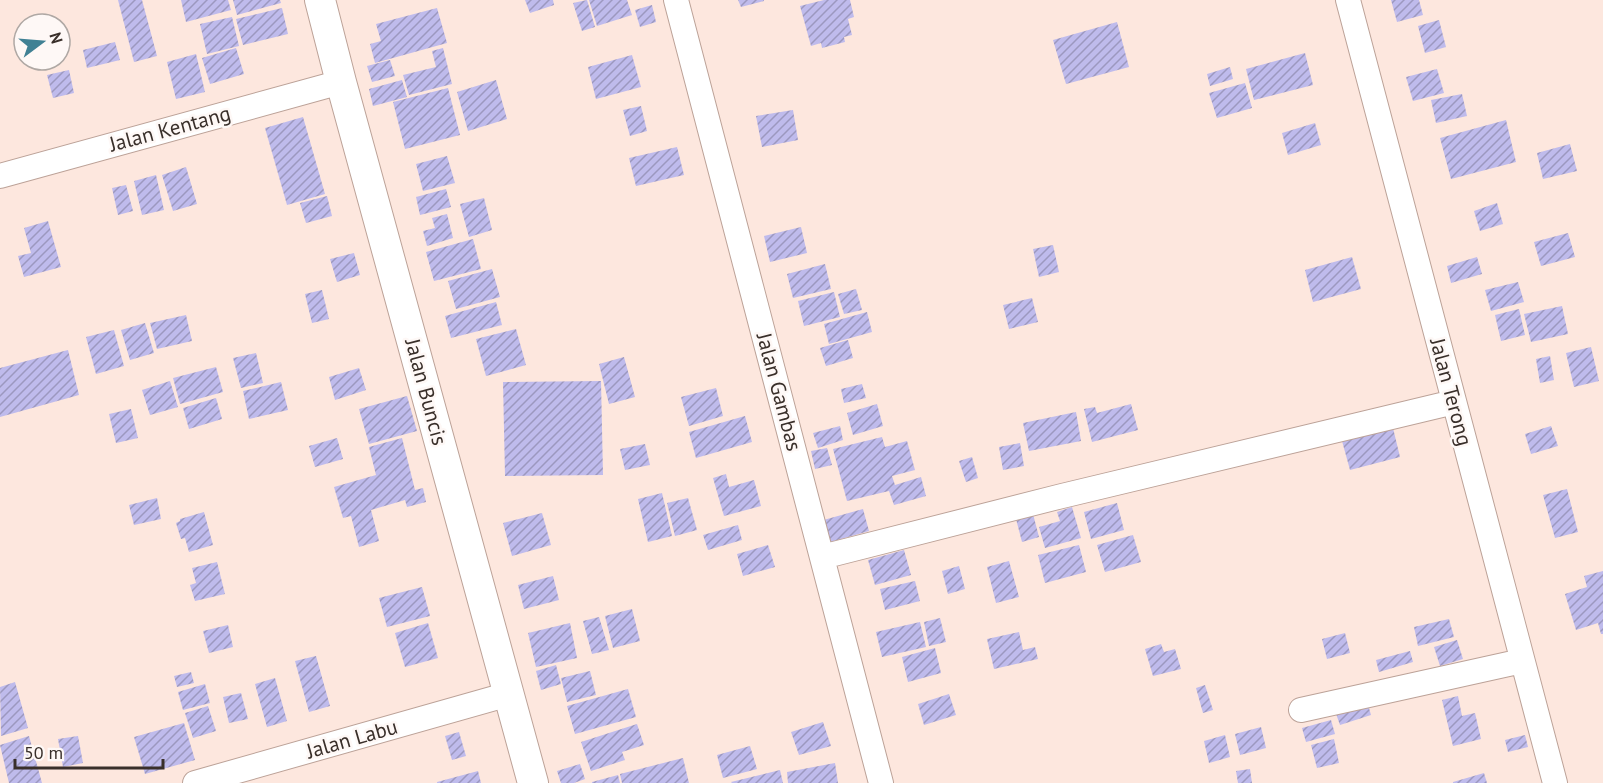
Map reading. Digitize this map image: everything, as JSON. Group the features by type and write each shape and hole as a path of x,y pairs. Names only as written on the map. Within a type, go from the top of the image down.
{"street":[{"name":"Jalan Buncis","path":"320,0 533,783"},
{"name":"Jalan Gambas","path":"676,0 881,783"},
{"name":"Jalan Terong","path":"1348,0 1555,783"},
{"name":"Jalan Kentang","path":"0,176 341,82"},
{"path":"822,557 1062,496 1454,402"},
{"path":"1301,710 1522,661"},
{"name":"Jalan Labu","path":"195,783 509,694"}],"building":[{"path":"118,0 142,0 157,56 134,62"},
{"path":"181,0 228,0 231,10 186,22"},
{"path":"233,0 280,0 281,3 237,15"},
{"path":"525,0 553,0 554,5 530,13"},
{"path":"587,0 595,27 582,31 573,3"},
{"path":"589,0 627,0 632,15 597,26"},
{"path":"738,0 764,0 764,1 741,7"},
{"path":"824,0 850,0 854,17 848,19 852,35 844,37 845,42 822,48 821,43 811,46 800,6"},
{"path":"1391,0 1419,0 1423,15 1397,22"},
{"path":"652,5 656,22 640,27 635,10"},
{"path":"282,8 288,34 243,45 236,19"},
{"path":"437,8 447,43 375,63 370,44 381,41 376,24"},
{"path":"232,17 239,46 207,54 200,24"},
{"path":"1439,20 1446,47 1425,53 1418,26"},
{"path":"1117,22 1129,67 1066,84 1053,40"},
{"path":"115,42 120,60 87,68 83,50"},
{"path":"236,48 244,74 210,84 202,58"},
{"path":"443,48 452,84 409,95 403,75 436,67 432,51"},
{"path":"1305,53 1313,85 1254,100 1246,69"},
{"path":"196,54 205,92 176,99 167,62"},
{"path":"632,55 641,87 596,99 588,67"},
{"path":"390,60 395,76 372,82 367,66"},
{"path":"1230,67 1233,79 1210,86 1207,74"},
{"path":"1437,69 1444,93 1413,101 1406,77"},
{"path":"69,72 74,93 53,98 47,75"},
{"path":"402,80 407,97 373,106 369,89"},
{"path":"496,80 507,119 468,131 457,92"},
{"path":"1245,83 1252,108 1217,118 1209,93"},
{"path":"448,88 460,135 405,149 393,102"},
{"path":"1462,94 1467,116 1436,123 1431,100"},
{"path":"641,106 647,131 630,136 623,110"},
{"path":"793,110 798,140 762,147 756,116"},
{"path":"303,117 325,194 287,205 265,128"},
{"path":"1506,120 1516,162 1451,179 1440,138"},
{"path":"1315,123 1321,145 1288,155 1282,133"},
{"path":"1570,144 1577,171 1543,179 1537,153"},
{"path":"677,147 684,175 636,186 629,158"},
{"path":"447,156 455,183 423,191 416,164"},
{"path":"186,167 197,204 173,211 162,175"},
{"path":"156,175 164,210 142,215 134,181"},
{"path":"126,185 133,211 118,215 112,188"},
{"path":"446,189 451,207 420,215 416,197"},
{"path":"327,196 332,216 306,223 300,203"},
{"path":"484,198 492,230 469,237 460,204"},
{"path":"1497,203 1503,224 1480,231 1474,211"},
{"path":"447,214 453,238 427,246 423,231 435,228 432,218"},
{"path":"48,221 61,267 24,277 18,256 31,253 24,228"},
{"path":"801,227 807,253 770,262 764,236"},
{"path":"1568,233 1575,257 1541,266 1534,242"},
{"path":"473,239 481,269 434,281 426,252"},
{"path":"1053,245 1059,272 1039,277 1033,249"},
{"path":"354,253 360,275 337,282 330,259"},
{"path":"1352,257 1361,289 1313,302 1305,270"},
{"path":"1477,257 1482,274 1451,283 1447,266"},
{"path":"825,264 831,289 793,298 787,274"},
{"path":"492,269 500,297 456,309 448,281"},
{"path":"1518,282 1524,302 1491,311 1485,290"},
{"path":"856,289 862,310 844,314 838,294"},
{"path":"322,290 329,319 312,323 305,294"},
{"path":"834,292 840,317 804,326 798,301"},
{"path":"1032,298 1038,322 1009,329 1003,305"},
{"path":"496,302 502,325 451,338 445,316"},
{"path":"1562,306 1568,334 1531,342 1524,314"},
{"path":"1519,309 1525,335 1501,341 1495,315"},
{"path":"867,312 872,332 829,344 824,324"},
{"path":"186,315 192,341 157,349 150,323"},
{"path":"145,323 154,353 130,360 121,330"},
{"path":"516,329 526,365 486,376 476,339"},
{"path":"114,330 124,366 96,374 86,337"},
{"path":"848,340 853,358 826,366 820,348"},
{"path":"1591,347 1599,381 1574,387 1566,353"},
{"path":"68,350 79,395 0,417 0,368"},
{"path":"256,353 263,383 241,388 233,358"},
{"path":"1550,356 1554,380 1540,383 1536,359"},
{"path":"624,357 635,397 609,404 599,364"},
{"path":"216,367 223,392 180,404 173,378"},
{"path":"359,368 366,390 335,400 329,377"},
{"path":"170,381 178,407 150,415 142,390"},
{"path":"601,381 603,475 505,476 503,382"},
{"path":"281,382 288,410 249,419 243,391"},
{"path":"862,384 866,398 844,403 841,389"},
{"path":"716,388 723,416 689,426 681,397"},
{"path":"407,396 417,431 369,444 359,409"},
{"path":"216,398 222,419 189,429 183,408"},
{"path":"877,404 883,426 853,435 847,413"},
{"path":"1131,404 1138,430 1092,442 1084,409 1095,407 1097,413"},
{"path":"131,409 138,438 116,443 109,414"},
{"path":"1076,412 1081,441 1029,451 1023,423"},
{"path":"745,416 752,442 696,458 689,432"},
{"path":"840,426 843,440 818,448 813,433"},
{"path":"1551,426 1558,446 1531,454 1525,434"},
{"path":"1393,428 1400,457 1350,470 1342,441"},
{"path":"882,437 885,447 907,441 915,470 892,476 895,485 921,477 926,496 894,505 889,491 847,501 833,449"},
{"path":"337,438 343,459 315,467 309,446"},
{"path":"402,438 415,490 423,488 426,502 407,507 405,500 371,510 379,541 359,547 351,516 343,518 334,487 376,475 369,447"},
{"path":"1020,443 1024,466 1003,470 999,447"},
{"path":"645,444 650,465 625,470 620,449"},
{"path":"827,448 832,465 815,469 811,451"},
{"path":"972,457 978,478 966,482 959,461"},
{"path":"726,474 729,487 754,480 761,506 724,516 713,478"},
{"path":"1567,489 1578,532 1555,538 1543,495"},
{"path":"662,493 672,536 648,542 638,499"},
{"path":"157,498 161,519 134,525 129,505"},
{"path":"688,498 697,530 675,536 667,503"},
{"path":"1117,503 1124,530 1091,539 1084,512"},
{"path":"1072,507 1081,538 1045,548 1039,527 1060,521 1057,512"},
{"path":"863,509 869,531 827,543 820,521"},
{"path":"204,512 213,545 189,552 185,538 181,539 176,523 180,519"},
{"path":"542,513 551,545 512,556 503,523"},
{"path":"1033,514 1039,537 1022,542 1016,519"},
{"path":"738,525 742,540 708,550 703,535"},
{"path":"1133,535 1141,562 1105,572 1097,545"},
{"path":"768,545 775,567 743,576 737,554"},
{"path":"1079,545 1086,572 1045,583 1038,555"},
{"path":"904,550 911,575 875,585 868,560"},
{"path":"1009,561 1019,597 996,603 987,567"},
{"path":"217,562 225,594 195,601 190,585 196,583 192,568"},
{"path":"959,566 965,589 948,594 942,571"},
{"path":"1603,571 1603,634 1601,634 1598,623 1576,630 1565,594 1587,587 1584,576"},
{"path":"553,576 559,600 524,609 518,585"},
{"path":"915,581 920,601 885,610 880,589"},
{"path":"422,587 430,616 387,627 379,598"},
{"path":"632,609 640,641 613,648 605,616"},
{"path":"599,617 609,650 592,654 583,621"},
{"path":"940,618 946,642 929,646 924,622"},
{"path":"1449,619 1454,637 1418,646 1414,627"},
{"path":"920,622 926,647 882,657 876,632"},
{"path":"428,623 438,658 405,667 395,633"},
{"path":"570,623 577,658 536,667 528,633"},
{"path":"228,625 233,647 209,653 203,631"},
{"path":"1019,632 1023,650 1035,647 1038,659 994,669 987,639"},
{"path":"1345,633 1350,653 1327,659 1322,639"},
{"path":"1457,640 1463,659 1440,666 1434,647"},
{"path":"1161,644 1164,652 1175,649 1181,669 1153,676 1145,649"},
{"path":"935,648 941,673 908,682 902,657"},
{"path":"1410,651 1413,662 1379,672 1376,660"},
{"path":"316,656 330,706 309,712 295,661"},
{"path":"556,665 561,684 541,690 536,671"},
{"path":"590,671 596,695 567,702 561,678"},
{"path":"191,672 194,683 177,687 174,676"},
{"path":"275,678 287,721 267,727 255,684"},
{"path":"15,682 28,728 1,736 0,687"},
{"path":"205,684 210,703 183,710 178,692"},
{"path":"1205,685 1213,710 1203,713 1196,688"},
{"path":"628,689 636,717 575,734 567,706"},
{"path":"241,693 248,719 229,723 223,697"},
{"path":"949,694 956,715 924,725 918,704"},
{"path":"1458,696 1462,716 1475,713 1481,739 1453,746 1442,700"},
{"path":"1367,701 1371,715 1340,725 1335,711"},
{"path":"208,706 216,731 193,738 185,713"},
{"path":"1331,720 1335,734 1306,742 1302,728"},
{"path":"823,722 831,746 799,755 791,732"},
{"path":"184,723 195,760 145,774 134,737"},
{"path":"637,724 644,745 622,752 625,760 591,771 581,742"},
{"path":"1261,727 1266,748 1240,755 1235,734"},
{"path":"459,732 466,756 452,760 445,736"},
{"path":"1225,735 1230,757 1209,763 1204,741"},
{"path":"1525,735 1528,747 1508,752 1505,740"},
{"path":"29,736 42,783 9,783 0,745"},
{"path":"78,736 83,763 63,767 58,739"},
{"path":"1334,739 1339,763 1317,768 1311,745"},
{"path":"750,746 757,769 723,778 717,755"},
{"path":"683,758 689,783 622,783 620,774"},
{"path":"835,763 838,783 788,783 787,772"},
{"path":"580,764 585,779 574,783 561,783 557,771"},
{"path":"1250,769 1252,783 1238,783 1236,771"},
{"path":"780,770 783,783 731,782"},
{"path":"478,771 481,783 437,783 437,782"},
{"path":"1484,773 1487,783 1453,783 1453,782"},
{"path":"618,775 620,783 592,783 592,782"}]}
